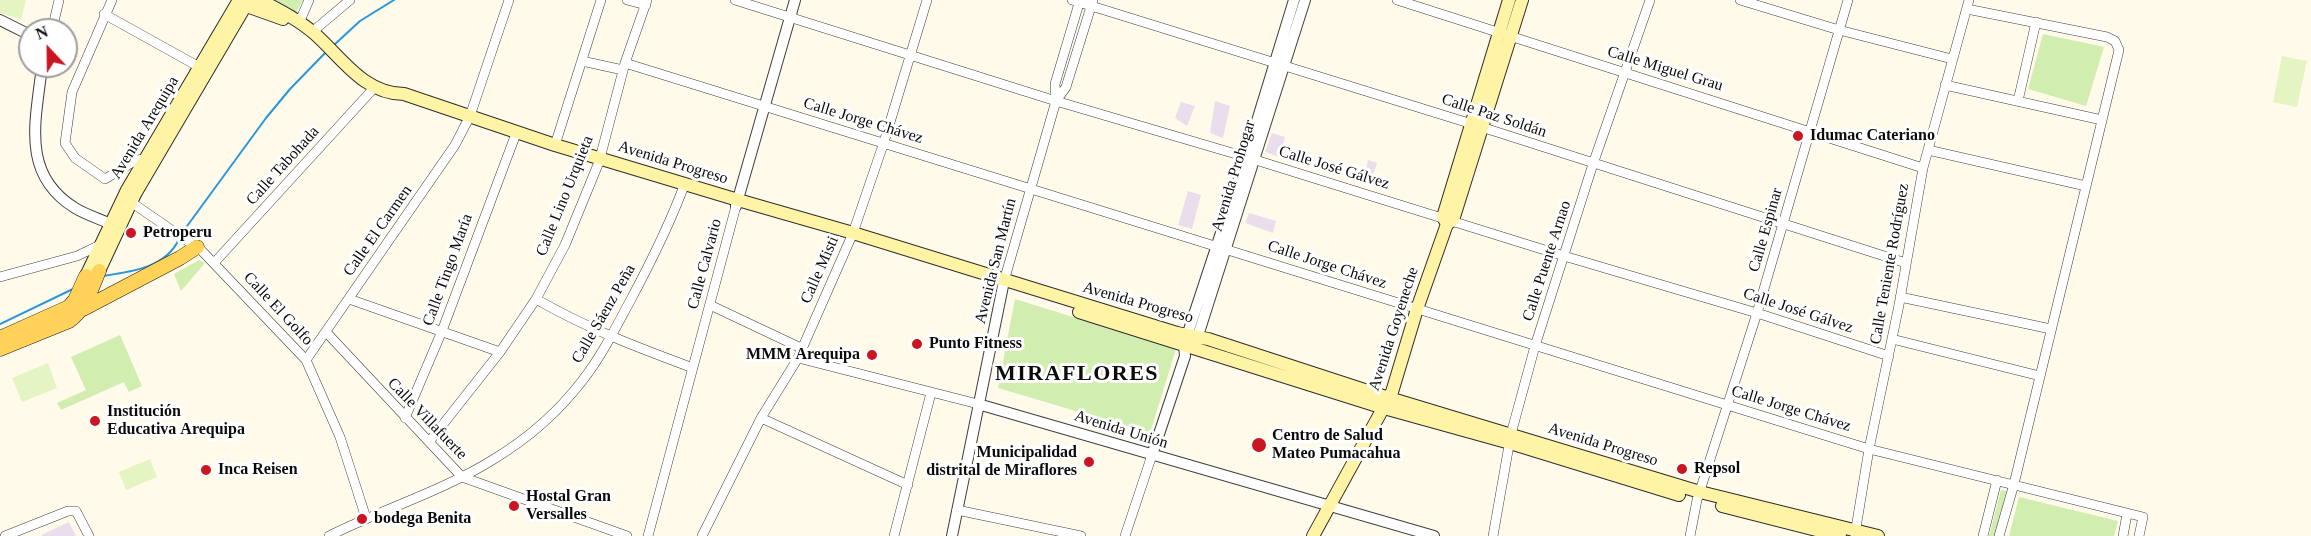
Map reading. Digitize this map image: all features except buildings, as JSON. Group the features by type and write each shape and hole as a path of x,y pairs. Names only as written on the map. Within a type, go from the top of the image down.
{"main road":[{"name":"Avenida Progreso","path":"260,0 313,33 374,88 392,94 401,100 600,160"},
{"name":"Avenida Goyeneche","path":"1477,126 1498,33 1509,0"},
{"name":"Avenida Goyeneche","path":"1313,536 1387,403 1477,126 1511,37 1522,0"},
{"name":"Avenida Progreso","path":"243,2 299,23"},
{"name":"Avenida Arequipa","path":"89,281 127,200 243,2"},
{"name":"Avenida Arequipa","path":"127,200 145,159 204,69"},
{"name":"Avenida Progreso","path":"515,133 737,203 851,236 1190,344 1840,536"},
{"name":"Avenida Arequipa","path":"89,281 100,245 114,225"},
{"path":"0,350 69,321 83,309 170,263 192,243"},
{"path":"83,309 89,281"},
{"path":"0,338 62,311 75,300 89,281"},
{"name":"Avenida Progreso","path":"1699,496 1856,533 1878,536"}],"street":[{"path":"55,18 59,0"},
{"path":"112,0 72,92 64,136 65,143 75,158 105,179 136,160 145,159"},
{"path":"299,23 309,0"},
{"path":"313,33 350,0"},
{"name":"Calle El Carmen","path":"306,360 443,164 468,120 509,0"},
{"path":"555,145 601,0"},
{"path":"627,0 647,2"},
{"name":"Calle José Gálvez","path":"735,0 1056,101 1251,158 1448,221 1757,313 1889,356"},
{"name":"Calle Calvario","path":"648,536 748,159 766,107 795,0"},
{"name":"Calle Misti","path":"702,536 761,418 798,358 851,236 884,142 927,0"},
{"name":"Avenida Prohogar","path":"1125,536 1251,158 1279,64 1294,0"},
{"name":"Avenida Prohogar","path":"1279,64 1305,0"},
{"name":"Calle Miguel Grau","path":"1397,0 1923,168"},
{"name":"Calle Puente Arnao","path":"1493,536 1511,439 1535,346 1593,164 1650,0"},
{"path":"1740,0 1839,30 1952,59"},
{"name":"Calle Espinar","path":"1690,536 1699,496 1757,313 1848,0"},
{"name":"Calle Paz Soldán","path":"1077,1 1093,3 1906,263"},
{"name":"Avenida San Martín","path":"1056,101 1055,84 1077,1"},
{"name":"Calle Lino Urquieta","path":"429,442 500,352 536,299 565,245 600,160 624,66 647,2"},
{"name":"Avenida San Martín","path":"952,536 1004,284 1029,188 1056,101 1066,87 1093,3"},
{"path":"1968,4 2036,22 2107,36 2115,42 2119,50 2014,484 1999,536"},
{"name":"Calle Teniente Rodríguez","path":"1856,533 1869,449 1889,356 1923,168 1968,4"},
{"path":"104,14 204,69"},
{"path":"0,20 18,29"},
{"path":"2018,101 2036,22"},
{"name":"Calle Jorge Chávez","path":"582,61 624,66 884,142 1869,449 2127,514"},
{"path":"41,78 35,131 36,154 42,175 54,191 75,208 114,225"},
{"path":"1945,85 2102,120"},
{"name":"Calle Tabohada","path":"214,263 374,88"},
{"name":"Calle Tingo María","path":"405,418 442,331 515,133"},
{"path":"1928,150 2086,186"},
{"name":"Calle Sáenz Peña","path":"329,536 343,533 366,518 462,477 495,459 529,435 557,409 582,381 610,338 650,264 684,185"},
{"name":"Calle El Golfo","path":"127,200 192,243 306,360 340,437 366,518"},
{"path":"0,277 77,256 100,245"},
{"path":"1900,297 2051,329"},
{"path":"349,299 500,352"},
{"path":"536,299 571,320 610,338 693,368"},
{"path":"710,305 801,348"},
{"name":"Calle Villafuerte","path":"326,332 462,477 627,536"},
{"path":"1892,339 2040,376"},
{"name":"Avenida Unión","path":"798,358 978,404 1434,536"},
{"path":"894,536 931,393"},
{"path":"761,418 908,485"},
{"path":"1983,536 1997,480"},
{"path":"957,510 1081,536"},
{"path":"5,536 68,511 76,511 89,536"},
{"path":"2123,536 2127,514 2143,517 2139,536"}],"shaded area":[{"path":"1215,101 1230,106 1223,138 1210,133"},
{"path":"1181,102 1195,106 1187,126 1175,118"},
{"path":"1272,133 1285,137 1280,157 1265,152"},
{"path":"1368,160 1377,163 1370,184 1364,181"},
{"path":"1188,191 1201,195 1192,229 1178,225"},
{"path":"1249,213 1276,221 1273,233 1245,223"},
{"path":"69,522 76,536 41,535"}],"green space":[{"path":"0,0 26,0 21,18 0,13"},
{"path":"269,0 303,0 295,14"},
{"path":"2043,34 2104,47 2086,106 2028,89"},
{"path":"2282,56 2307,61 2297,107 2273,102"},
{"path":"199,260 205,263 181,291 174,274"},
{"path":"1015,299 1176,349 1150,433 998,388"},
{"path":"120,335 142,386 129,392 124,382 61,410 57,403 86,390 71,357"},
{"path":"48,363 57,388 22,402 12,378"},
{"path":"150,459 157,477 126,490 119,472"},
{"path":"2001,490 2007,491 1995,536 1989,536"},
{"path":"2019,497 2118,521 2114,536 2009,536"}],"waterway":[{"path":"334,45 360,21 394,0"},
{"path":"182,233 266,118 327,51"},
{"path":"102,276 136,270 157,262 173,249 179,239"},
{"path":"0,324 75,288"}],"place":[{"name":"Idumac Cateriano","path":"1798,136"},
{"name":"Petroperu","path":"131,233"},
{"name":"Punto Fitness","path":"917,344"},
{"name":"MMM Arequipa","path":"872,355"},
{"name":"Institución Educativa Arequipa","path":"95,421"},
{"name":"Centro de Salud Mateo Pumacahua","path":"1259,445"},
{"name":"Municipalidad distrital de Miraflores","path":"1089,462"},
{"name":"Repsol","path":"1682,469"},
{"name":"Inca Reisen","path":"206,470"},
{"name":"Hostal Gran Versalles","path":"514,506"},
{"name":"bodega Benita","path":"362,519"}],"district":[{"name":"MIRAFLORES","path":"1077,374"}]}
